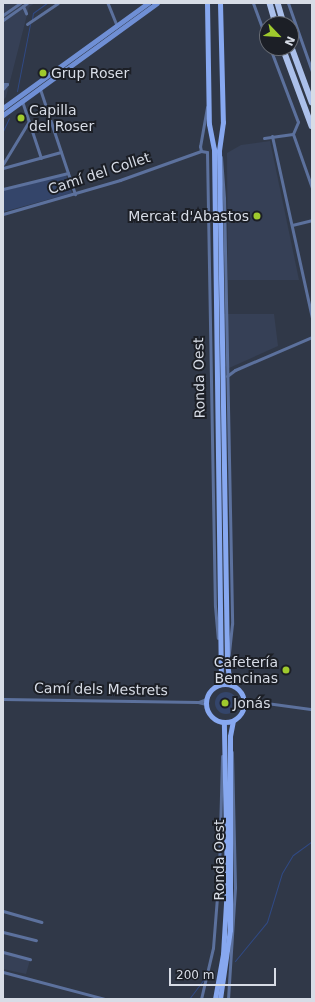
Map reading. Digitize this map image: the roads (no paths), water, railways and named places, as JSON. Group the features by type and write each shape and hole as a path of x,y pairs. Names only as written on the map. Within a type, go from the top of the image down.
{"highway":[{"path":"270,3 274,16"},
{"path":"278,3 282,16"},
{"path":"286,56 312,126"},
{"path":"295,56 312,102"}],"main road":[{"path":"3,108 148,3"},
{"path":"3,115 157,3"},
{"name":"Ronda Oest","path":"207,3 209,99 214,157 225,662 229,678 233,685"},
{"name":"Ronda Oest","path":"220,3 223,122 219,151 225,662 221,684"},
{"path":"221,684 233,685 241,692 245,703 241,715 233,721 224,723 212,717 206,702 210,692 221,684"},
{"name":"Ronda Oest","path":"215,999 225,930 227,746 233,721"},
{"name":"Ronda Oest","path":"220,999 228,954 232,887 227,746 224,723"}],"street":[{"path":"3,15 21,4 27,3"},
{"path":"27,24 58,3"},
{"path":"108,3 117,26"},
{"path":"253,3 259,19"},
{"path":"288,3 312,71"},
{"path":"21,4 26,13"},
{"path":"3,20 21,4"},
{"path":"273,56 298,122 293,134 312,188"},
{"path":"3,84 7,84 3,89"},
{"path":"40,89 75,194"},
{"name":"Ronda Oest","path":"209,99 201,151 208,152 215,606 225,662"},
{"path":"22,101 41,158"},
{"path":"4,165 29,121"},
{"path":"264,138 293,134"},
{"path":"272,136 312,318"},
{"name":"Camí del Collet","path":"3,214 75,194 201,151"},
{"name":"Ronda Oest","path":"219,151 222,163 224,198 232,624 225,662"},
{"path":"4,165 41,158 61,152"},
{"path":"3,189 68,173"},
{"path":"292,225 312,220"},
{"path":"227,376 235,370 312,337"},
{"path":"227,364 235,370"},
{"name":"Camí dels Mestrets","path":"3,699 206,702"},
{"path":"245,703 310,709"},
{"path":"227,746 234,756 235,887 228,999"},
{"name":"Ronda Oest","path":"201,999 213,948 219,872 220,774 227,746"},
{"path":"3,911 41,922"},
{"path":"3,932 36,940"},
{"path":"3,952 30,959"},
{"path":"3,972 104,999"}],"waterway":[{"path":"32,19 33,13 47,3"},
{"path":"17,91 30,24"},
{"path":"3,131 9,118"},
{"path":"235,961 267,922 282,873 293,855 312,841"},
{"path":"189,999 204,979"}],"place":[{"name":"Grup Roser","path":"43,73"},
{"name":"Capilla del Roser","path":"21,118"},
{"name":"Mercat d'Abastos","path":"257,216"},
{"name":"Cafetería Bencinas","path":"286,670"},
{"name":"Jonás","path":"225,703"}]}
